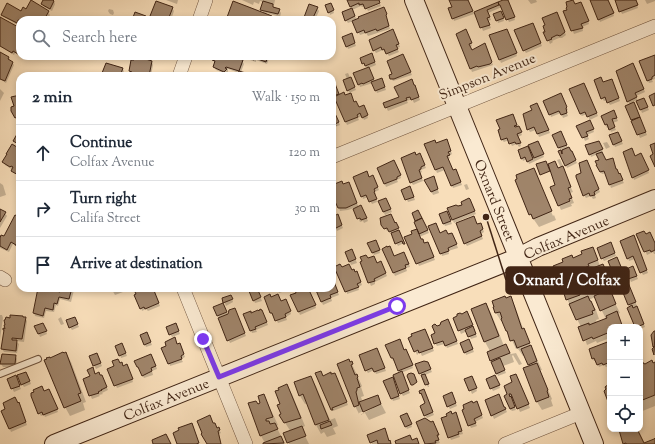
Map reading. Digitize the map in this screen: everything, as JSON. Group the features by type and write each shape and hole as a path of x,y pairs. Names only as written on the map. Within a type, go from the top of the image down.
{"main road":[{"name":"Oxnard Street","path":"414,0 594,444"},
{"name":"Colfax Avenue","path":"54,444 518,257 538,247 655,200"}],"street":[{"path":"200,16 206,0"},
{"name":"Simpson Avenue","path":"336,154 655,26"},
{"path":"180,72 185,60"},
{"path":"185,292 246,444"},
{"path":"505,444 582,413"}],"lane":[{"path":"0,374 38,359"}],"building":[{"path":"31,0 49,11 46,16 16,16 16,22 1,15 7,3 21,11 23,7 26,9"},
{"path":"43,0 54,1 50,9 41,4"},
{"path":"347,0 379,0 380,3 365,9 363,4 359,5 359,3 350,7"},
{"path":"449,0 468,0 473,11 452,19 448,8 452,7"},
{"path":"508,0 515,17 506,20 498,2"},
{"path":"573,0 575,4 581,2 589,21 581,24 583,28 571,31 563,11 567,10 566,2"},
{"path":"590,0 608,0 614,13 598,20"},
{"path":"615,0 636,0 638,5 619,12"},
{"path":"156,1 173,7 170,16 150,16"},
{"path":"233,1 272,16 227,16"},
{"path":"263,1 273,4 273,7 280,9 278,14 260,10"},
{"path":"498,2 499,5 487,10 490,17 487,18 490,25 480,28 474,12"},
{"path":"331,3 334,10 328,13 325,5"},
{"path":"309,4 318,7 314,16 304,16"},
{"path":"384,7 389,26 377,31 376,29 365,33 364,30 357,33 352,21 359,18 358,17"},
{"path":"352,8 355,16 345,21 342,12"},
{"path":"501,11 504,18 496,21 493,14"},
{"path":"135,12 146,16 134,16"},
{"path":"557,12 565,32 560,36 557,35 547,41 543,32 545,32 543,26 545,25 542,18"},
{"path":"0,17 16,26 16,53 13,51 12,53 0,46"},
{"path":"533,23 541,43 523,51 514,30"},
{"path":"393,29 399,44 396,45 398,49 386,54 384,49 382,50 381,47 373,51 369,40"},
{"path":"466,29 472,43 469,44 472,50 485,43 492,62 490,64 477,66 470,69 456,34"},
{"path":"507,29 517,53 499,60 489,35"},
{"path":"352,33 355,43 346,47 342,37"},
{"path":"0,52 9,57 8,59 13,62 5,81 0,79"},
{"path":"372,53 375,62 365,66 364,63 362,64 360,58"},
{"path":"403,54 411,72 394,79 390,79 389,75 392,74 387,61"},
{"path":"655,55 655,75 652,79 647,81 639,61"},
{"path":"131,60 152,61 150,72 129,71"},
{"path":"212,60 243,60 239,71 226,67 225,68 227,69 224,72 213,67 215,61"},
{"path":"106,63 123,68 122,72 102,72"},
{"path":"633,63 644,89 635,93 637,97 627,102 616,71"},
{"path":"369,67 374,79 358,85 353,73"},
{"path":"351,77 355,87 347,91 343,80"},
{"path":"601,77 603,82 612,79 619,98 607,103 605,97 601,99 594,80"},
{"path":"382,78 385,87 375,91 371,82"},
{"path":"412,79 419,97 411,100 410,97 406,98 407,100 385,108 383,103 399,97 394,87"},
{"path":"584,83 597,113 587,117 585,112 580,114 569,89"},
{"path":"336,86 339,94 336,95"},
{"path":"344,92 345,95 351,93 354,102 356,101 359,107 364,105 368,115 362,118 360,113 357,115 358,117 345,122 336,102 336,96"},
{"path":"561,93 567,107 567,113 561,115 559,111 549,115 543,101"},
{"path":"655,93 655,105 653,106 649,96"},
{"path":"16,96 15,118 11,111 11,107 14,106 11,97"},
{"path":"644,98 648,107 640,110 636,101"},
{"path":"634,102 640,117 631,120 625,106"},
{"path":"537,103 549,130 537,134 534,127 527,130 523,114 532,110 530,106"},
{"path":"614,110 617,118 612,119 615,127 609,130 607,124 605,125 601,116"},
{"path":"513,114 517,125 514,126 519,126 522,132 517,134 521,143 516,144 515,142 509,144 507,138 501,140 498,130 500,129 496,120"},
{"path":"336,116 339,122 336,124"},
{"path":"640,117 646,132 637,135 631,121"},
{"path":"590,120 594,129 586,132 588,136 582,138 576,126"},
{"path":"561,131 567,145 558,148 552,135"},
{"path":"618,132 622,141 613,145 609,135"},
{"path":"16,136 16,143 13,141"},
{"path":"447,139 451,151 448,152 450,155 447,156 453,170 456,169 461,182 451,186 443,167 435,170 424,144 435,140 436,143"},
{"path":"538,141 544,154 534,158 528,145"},
{"path":"599,141 603,149 589,155 585,145"},
{"path":"655,143 655,167 650,156 653,154 650,145"},
{"path":"12,144 16,146 16,174 11,171 13,167 10,167 2,162"},
{"path":"528,146 533,159 527,162 525,157 521,159 518,150"},
{"path":"569,147 576,160 565,166 558,151 561,150 562,154 562,150"},
{"path":"632,148 635,156 641,153 649,170 632,178 623,152"},
{"path":"415,152 416,155 420,153 425,165 419,170 422,178 410,183 401,158"},
{"path":"602,152 606,160 613,158 616,169 619,174 620,173 623,180 609,185 604,171 600,172 595,161 599,160 596,154"},
{"path":"394,160 401,175 397,177 397,179 384,184 377,168"},
{"path":"587,160 599,189 594,192 595,195 590,196 589,193 583,196 576,175 581,173 579,163"},
{"path":"546,161 550,171 540,175 536,164"},
{"path":"555,161 558,168 563,166 571,187 568,188 572,198 569,199 570,201 558,206 550,187 555,185 548,164"},
{"path":"534,168 552,211 533,219 531,214 529,215 515,180 517,179 516,175"},
{"path":"367,171 369,177 373,175 378,187 374,189 377,199 369,202 366,195 361,197 353,177"},
{"path":"434,176 438,189 431,192 424,180"},
{"path":"342,181 343,184 349,182 357,203 346,208 338,208 336,204 336,183"},
{"path":"410,186 414,197 405,200 401,190"},
{"path":"386,198 391,209 383,212 378,201"},
{"path":"469,198 475,211 452,220 447,208 462,205 461,202"},
{"path":"361,205 367,218 361,220 360,218 357,219 353,209"},
{"path":"0,209 6,212 0,222"},
{"path":"418,210 422,218 415,221 412,213"},
{"path":"447,211 451,221 443,224 439,214"},
{"path":"338,214 342,225 336,228 336,215"},
{"path":"391,214 399,228 389,232 387,228 384,229 381,225 380,218"},
{"path":"16,215 16,245 11,242 7,250 0,246 1,235 4,236"},
{"path":"474,216 477,224 481,223 483,229 480,231 482,236 464,244 456,223"},
{"path":"422,218 428,230 419,234 414,222"},
{"path":"436,223 440,233 446,230 448,234 452,233 457,244 448,248 449,251 440,254 428,226"},
{"path":"417,229 424,243 428,242 434,257 416,264 404,237 412,234 411,231"},
{"path":"399,230 405,244 403,244 402,241 395,244 391,233"},
{"path":"644,231 646,234 650,232 655,243 655,250 651,252 650,250 644,252 636,234"},
{"path":"634,235 647,270 640,273 633,256 627,259 620,241"},
{"path":"376,240 380,250 372,253 367,243"},
{"path":"611,242 615,253 601,259 597,248"},
{"path":"390,246 394,256 404,252 409,264 405,265 406,268 393,273 382,249"},
{"path":"593,247 598,260 588,264 589,266 578,271 577,268 558,279 553,266 563,262 562,259 572,255 573,258 582,254 581,251"},
{"path":"352,249 356,259 349,262 345,252"},
{"path":"366,255 368,258 374,256 377,263 381,261 386,273 374,279 375,281 368,283 360,262 362,261 360,257"},
{"path":"617,257 626,279 617,283 608,261"},
{"path":"340,264 342,267 349,264 352,270 354,269 355,272 357,271 361,282 357,284 359,287 345,292 336,272 336,266"},
{"path":"603,264 611,282 580,293 580,295 566,300 560,281"},
{"path":"633,266 637,276 628,279 624,270"},
{"path":"627,280 636,302 628,305 619,283"},
{"path":"336,287 338,292 330,295 331,298 321,302 317,292 336,292"},
{"path":"610,289 616,304 600,311 594,296"},
{"path":"37,292 71,292 69,299 59,297 57,304 54,303 53,310 45,308 43,316 33,313"},
{"path":"135,292 155,292 159,303 145,309 144,307 140,309 134,295 136,294"},
{"path":"249,292 259,292 261,297 253,301"},
{"path":"310,292 316,305 298,312 290,295"},
{"path":"270,294 271,297 278,294 281,301 286,299 291,311 285,314 286,317 275,321 272,313 270,313 264,297"},
{"path":"231,295 233,299 223,303 222,298"},
{"path":"505,296 506,298 511,296 522,329 524,328 530,343 517,348 514,340 510,341 501,319 500,312 495,313 493,307 492,301"},
{"path":"588,296 595,310 592,311 593,314 576,320 569,304"},
{"path":"223,303 227,312 217,316 213,307"},
{"path":"486,303 499,336 484,342 471,309"},
{"path":"632,305 633,308 637,306 644,324 634,324 627,308"},
{"path":"235,308 245,333 227,341 218,318 228,314 229,310"},
{"path":"261,309 267,322 250,331 243,314 251,311 251,313 258,310 259,311"},
{"path":"467,311 473,325 458,331 453,318 457,316 457,314 462,314"},
{"path":"617,311 622,324 607,324 607,333 583,341 578,327 589,323 589,325 607,318 606,316"},
{"path":"10,315 26,317 22,339 12,338 12,340 17,340 16,351 1,349 3,328 5,329 4,320 6,317 10,318"},
{"path":"75,317 78,324 69,328 66,320"},
{"path":"448,319 457,341 445,346 443,341 434,344 431,335 435,333 432,326 435,324 437,326 440,325 441,322"},
{"path":"43,323 47,331 38,334 34,326"},
{"path":"176,323 179,331 169,335 166,327"},
{"path":"473,326 476,334 468,337 465,330"},
{"path":"425,329 433,348 419,353 418,350 414,352 408,338 412,336 411,334"},
{"path":"655,331 654,355 652,349 654,346 653,347 651,335"},
{"path":"147,332 151,342 144,345 140,335"},
{"path":"175,337 177,344 180,343 184,354 181,356 182,359 168,364 161,348 166,346 165,342"},
{"path":"400,339 404,350 406,349 413,365 398,371 393,358 391,358 385,345"},
{"path":"469,339 473,349 464,353 460,343"},
{"path":"607,342 607,363 597,365 594,358 592,359 589,349"},
{"path":"122,343 126,353 119,356 115,346"},
{"path":"506,344 510,353 490,361 487,352"},
{"path":"531,345 537,361 528,365 521,349"},
{"path":"377,348 385,368 374,372 372,368 365,371 359,355"},
{"path":"66,352 81,393 78,394 81,401 64,408 44,360"},
{"path":"97,353 101,363 93,366 89,356"},
{"path":"2,354 16,355 15,364 0,364"},
{"path":"151,354 156,366 151,368 152,371 142,376 134,361"},
{"path":"500,358 505,370 496,374 491,362"},
{"path":"118,359 120,363 122,362 123,366 127,364 133,379 114,386 107,369 114,366 112,361"},
{"path":"349,359 350,362 352,361 353,364 351,365 355,375 357,374 360,387 357,388 356,392 359,405 354,407 337,364"},
{"path":"652,360 653,363 655,362 655,395 643,400 643,363 645,364"},
{"path":"424,361 428,362 431,369 419,374 415,364"},
{"path":"537,363 548,390 549,397 536,402 523,368"},
{"path":"93,367 95,374 99,372 100,375 102,375 107,387 98,392 99,393 89,396 83,379 90,376 87,370"},
{"path":"321,371 323,376 331,372 331,374 335,373 347,402 332,408 333,410 331,410 315,373"},
{"path":"402,371 409,390 400,394 393,375"},
{"path":"26,372 30,381 21,385 17,375"},
{"path":"411,373 414,374 417,382 413,385 411,385 407,376"},
{"path":"425,374 429,384 425,385 421,375"},
{"path":"516,374 529,404 517,409 511,394 509,394 515,407 510,409 504,396 507,394 504,386 512,382 510,376"},
{"path":"16,375 20,386 11,389 7,379"},
{"path":"495,375 500,385 490,389 486,379"},
{"path":"311,376 329,420 315,425 303,394 299,396 294,382"},
{"path":"472,376 477,388 469,391 464,379"},
{"path":"393,377 399,396 391,399 383,381"},
{"path":"287,384 301,418 284,423 279,415 281,414 277,405 280,404 275,391"},
{"path":"607,385 607,399 604,391 606,389 605,387"},
{"path":"42,386 44,391 49,389 58,409 43,415 42,412 38,414 31,396 31,393 34,392 33,390"},
{"path":"424,389 433,412 424,416 420,406 425,403 419,391"},
{"path":"452,392 456,403 447,407 443,396"},
{"path":"264,394 273,417 266,419 266,421 269,421 270,424 275,423 278,429 260,436 248,403 256,401 258,404 260,403 258,396"},
{"path":"499,394 506,409 491,416 485,400"},
{"path":"378,395 381,404 363,412 359,402"},
{"path":"15,397 18,403 19,402 26,422 9,429 1,411 5,409 3,403"},
{"path":"472,401 473,403 477,401 482,415 474,419 476,423 468,426 462,410 464,409 463,405"},
{"path":"451,411 452,414 456,412 462,431 458,432 459,434 448,438 441,418 447,416 446,414"},
{"path":"407,413 412,424 405,427 400,416"},
{"path":"210,415 213,423 215,423 217,428 219,427 220,430 218,431 221,444 207,444 201,434 202,433 197,421"},
{"path":"425,418 431,422 433,421 439,435 437,435 439,440 435,441 436,443 425,444 416,422"},
{"path":"330,421 332,425 321,429 320,425"},
{"path":"192,423 199,443 177,444 173,433 179,430 178,428"},
{"path":"302,426 306,436 287,443 283,433"},
{"path":"385,428 391,444 378,444 377,440 370,443 367,435"},
{"path":"620,432 638,432 644,443 655,438 655,444 623,444"},
{"path":"166,434 171,444 153,444 152,440"},
{"path":"410,435 412,440 417,438 419,444 396,444 395,441"},
{"path":"281,436 284,443 263,444 263,443"}],"place":[{"name":"Oxnard / Colfax","path":"486,217"}],"route":[{"path":"203,339 219,377 397,306"}]}
